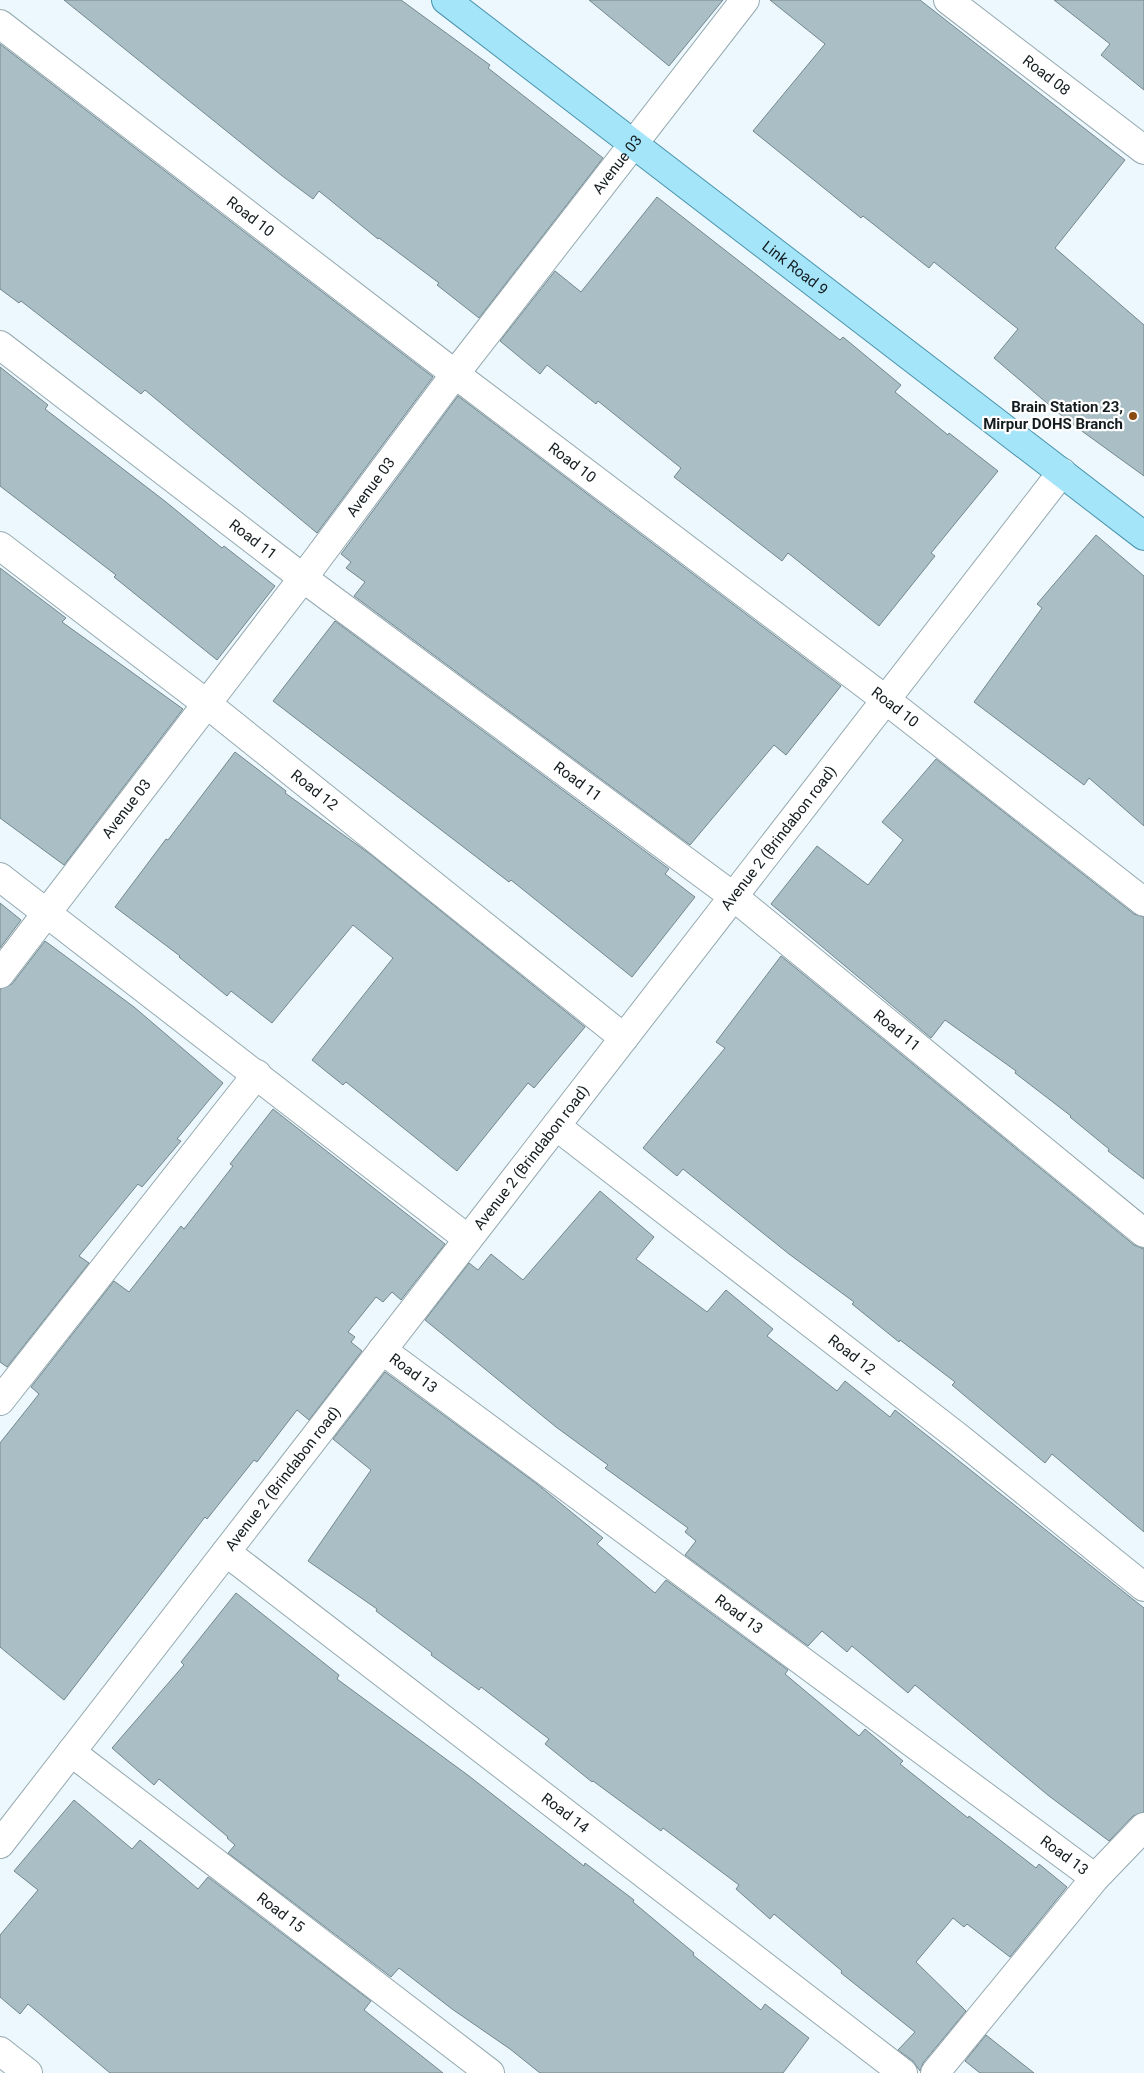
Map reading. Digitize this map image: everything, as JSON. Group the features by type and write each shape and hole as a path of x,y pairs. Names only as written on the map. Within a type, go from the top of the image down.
{"main road":[{"name":"Link Road 9","path":"446,0 1144,536"}],"street":[{"name":"Avenue 03","path":"0,974 303,578 455,374 745,0"},
{"name":"Road 08","path":"948,0 1144,150"},
{"name":"Road 10","path":"0,24 455,374 886,700 1144,902"},
{"name":"Road 11","path":"0,345 303,578 734,897 1144,1233"},
{"name":"Avenue 2 (Brindabon road)","path":"0,1844 1062,472"},
{"name":"Road 12","path":"0,546 207,704 624,1038"},
{"path":"0,877 468,1239"},
{"path":"0,1401 256,1074"},
{"name":"Road 12","path":"556,1126 958,1437 1144,1588"},
{"name":"Road 13","path":"382,1350 1095,1878"},
{"name":"Road 14","path":"226,1552 903,2073"},
{"name":"Road 15","path":"71,1752 490,2073"},
{"path":"935,2073 1095,1878 1144,1827"},
{"path":"0,2051 28,2073"}],"building":[{"path":"64,0 401,0 490,65 488,68 603,158 479,318 437,285 439,283 378,239 319,191 313,199 281,175"},
{"path":"589,0 723,0 669,66"},
{"path":"770,0 920,0 1125,160 1055,248 1144,325 1144,476 1068,421 994,358 1018,329 934,262 929,268 863,216 861,218 753,131 825,44"},
{"path":"1054,0 1144,0 1144,90 1101,55 1110,44"},
{"path":"0,44 433,377 317,533 145,390 141,394 21,301 19,303 0,289"},
{"path":"657,197 840,340 843,337 901,385 895,392 948,435 949,433 998,471 931,553 935,556 879,626 788,553 782,561 674,477 681,468 598,401 596,404 547,365 540,374 500,341 555,271 581,292"},
{"path":"0,367 48,405 45,409 166,502 222,548 224,546 275,586 217,660 114,577 116,575 0,486"},
{"path":"458,396 841,686 786,755 774,745 690,845 354,596 365,582 346,568 351,562 341,554"},
{"path":"1096,535 1144,576 1144,826 1089,778 1084,785 974,702 1042,608 1037,604"},
{"path":"0,568 66,618 62,622 183,709 64,865 0,818"},
{"path":"335,621 669,869 665,874 695,897 632,977 511,880 509,882 273,701"},
{"path":"235,752 286,791 285,793 370,854 585,1027 534,1088 528,1083 457,1171 346,1082 343,1085 312,1060 393,958 353,925 272,1023 231,991 227,996 180,956 115,907"},
{"path":"936,759 1134,914 1144,917 1144,1179 1108,1151 1109,1149 1071,1116 1015,1073 1016,1071 945,1020 931,1038 771,904 817,846 868,885 903,840 882,822"},
{"path":"0,903 21,920 0,948"},
{"path":"45,941 134,1007 223,1083 177,1139 181,1141 142,1187 138,1184 79,1256 89,1263 7,1367 0,1362 0,989 12,984"},
{"path":"781,956 1134,1245 1144,1249 1144,1532 1052,1454 1045,1463 952,1385 955,1382 900,1340 899,1342 852,1304 854,1302 789,1254 683,1169 677,1176 643,1148 725,1048 716,1042"},
{"path":"273,1109 445,1244 401,1300 392,1292 383,1302 376,1297 348,1332 355,1337 351,1342 362,1351 309,1420 297,1410 257,1462 254,1460 207,1519 205,1517 64,1700 0,1647 0,1443 39,1394 31,1387 114,1281 129,1292 181,1226 184,1229 233,1166 230,1164"},
{"path":"600,1191 654,1237 636,1259 707,1312 726,1290 773,1329 767,1336 837,1391 845,1381 890,1417 895,1410 1144,1608 1144,1812 1133,1816 1109,1841 1049,1796 915,1685 908,1693 852,1646 847,1652 822,1631 808,1646 685,1555 696,1541 685,1532 688,1528 605,1468 608,1465 556,1427 425,1320 469,1263 478,1270 491,1254 523,1280"},
{"path":"385,1372 537,1484 603,1538 597,1544 655,1593 666,1580 788,1670 785,1674 859,1736 865,1729 903,1761 900,1764 968,1818 969,1816 1036,1868 1039,1864 1067,1887 1010,1957 967,1924 964,1927 953,1918 916,1962 966,2011 923,2063 920,2071 913,2061 898,2050 915,2032 841,1973 842,1971 774,1914 770,1919 736,1889 739,1885 663,1828 661,1831 592,1782 545,1744 549,1739 481,1687 479,1690 431,1655 432,1653 376,1611 377,1609 308,1561 371,1470 333,1439"},
{"path":"236,1593 339,1675 337,1679 469,1776 584,1866 585,1863 634,1900 633,1902 694,1953 693,1955 761,2010 765,2004 809,2038 783,2073 540,2073 399,1968 391,1977 228,1853 235,1845 228,1837 159,1779 154,1785 112,1748 184,1665 181,1662"},
{"path":"74,1800 132,1849 140,1840 198,1889 208,1877 371,2001 364,2010 443,2073 110,2073 28,2004 20,2014 0,1997 0,1935 38,1890 14,1871"},
{"path":"986,2035 1034,2073 980,2073 965,2061"}],"place":[{"name":"Brain Station 23, Mirpur DOHS Branch","path":"1133,416"}]}
